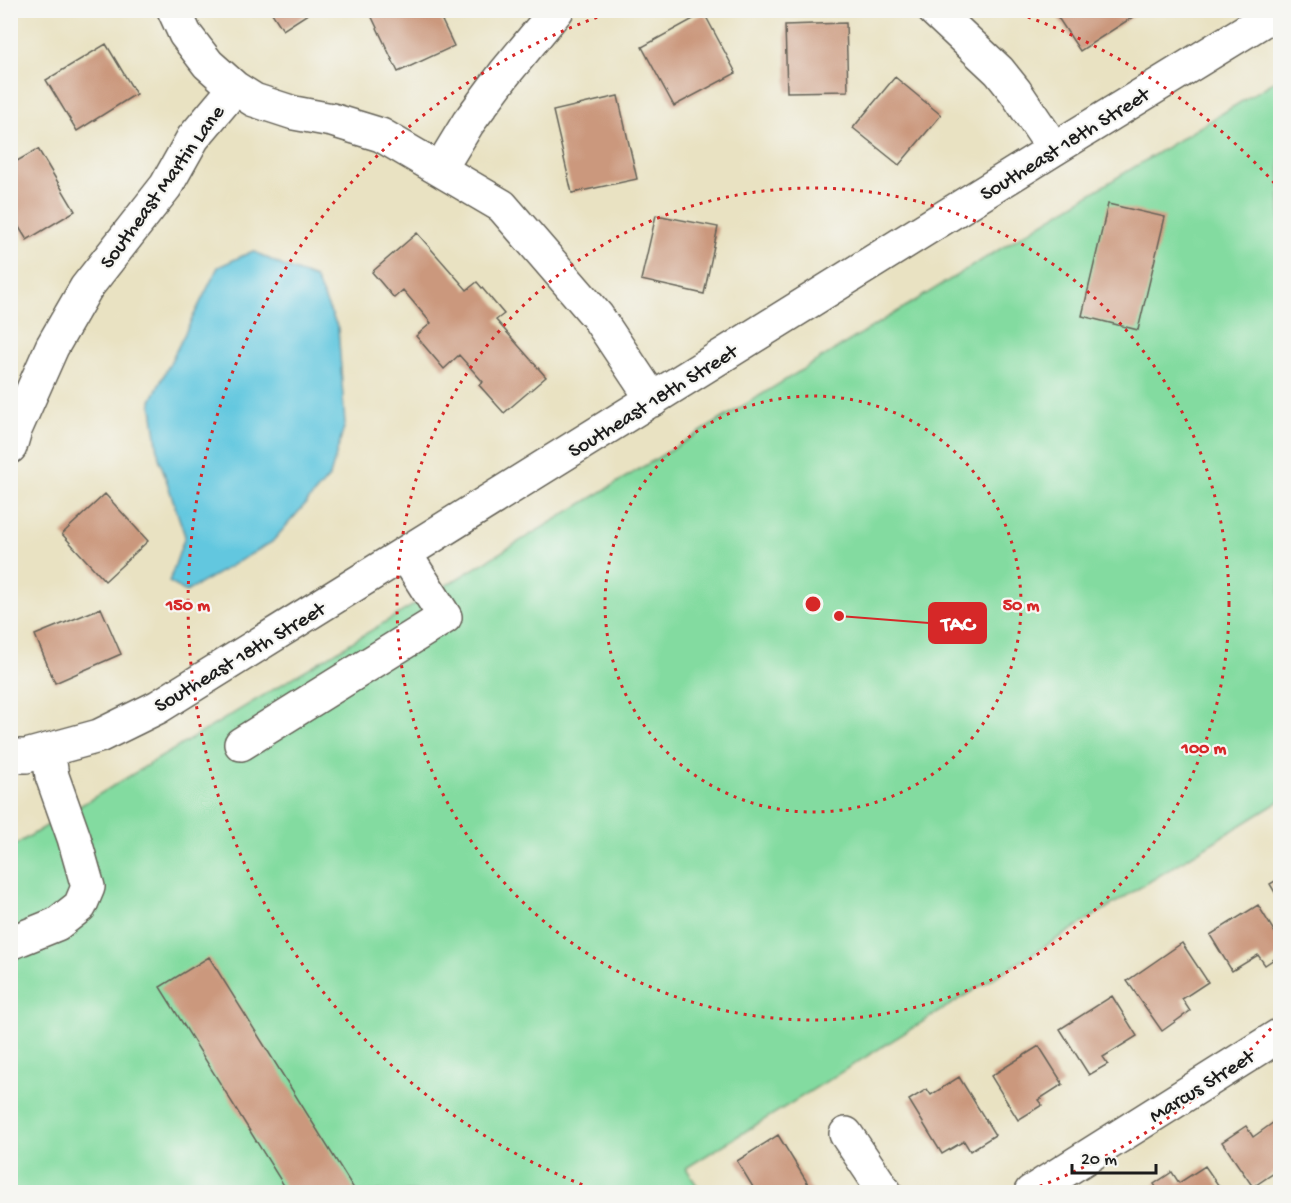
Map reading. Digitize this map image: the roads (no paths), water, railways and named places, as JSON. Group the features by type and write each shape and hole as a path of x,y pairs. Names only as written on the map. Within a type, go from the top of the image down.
{"street":[{"path":"174,10 185,34 208,64 235,88 254,100 294,113 332,120 381,135 502,206 597,316 653,400"},
{"path":"440,169 468,123 505,73 557,10"},
{"path":"934,10 999,71 1015,90 1054,149"},
{"name":"Southeast 18th Street","path":"10,756 26,756 99,736 158,707 1280,10"},
{"name":"Southeast Martin Lane","path":"10,447 15,430 52,347 86,288 166,186 193,138 235,88"},
{"path":"241,744 445,617 405,554"},
{"path":"10,943 57,924 80,906 88,887 52,776 48,750"},
{"name":"Marcus Street","path":"1030,1192 1281,1035"},
{"path":"846,1134 885,1192"}],"water":[{"path":"253,251 315,278 338,328 345,424 330,476 272,542 186,592 169,582 185,536 159,458 151,401 218,267"}],"place":[{"name":"TAC","path":"839,616"}]}
